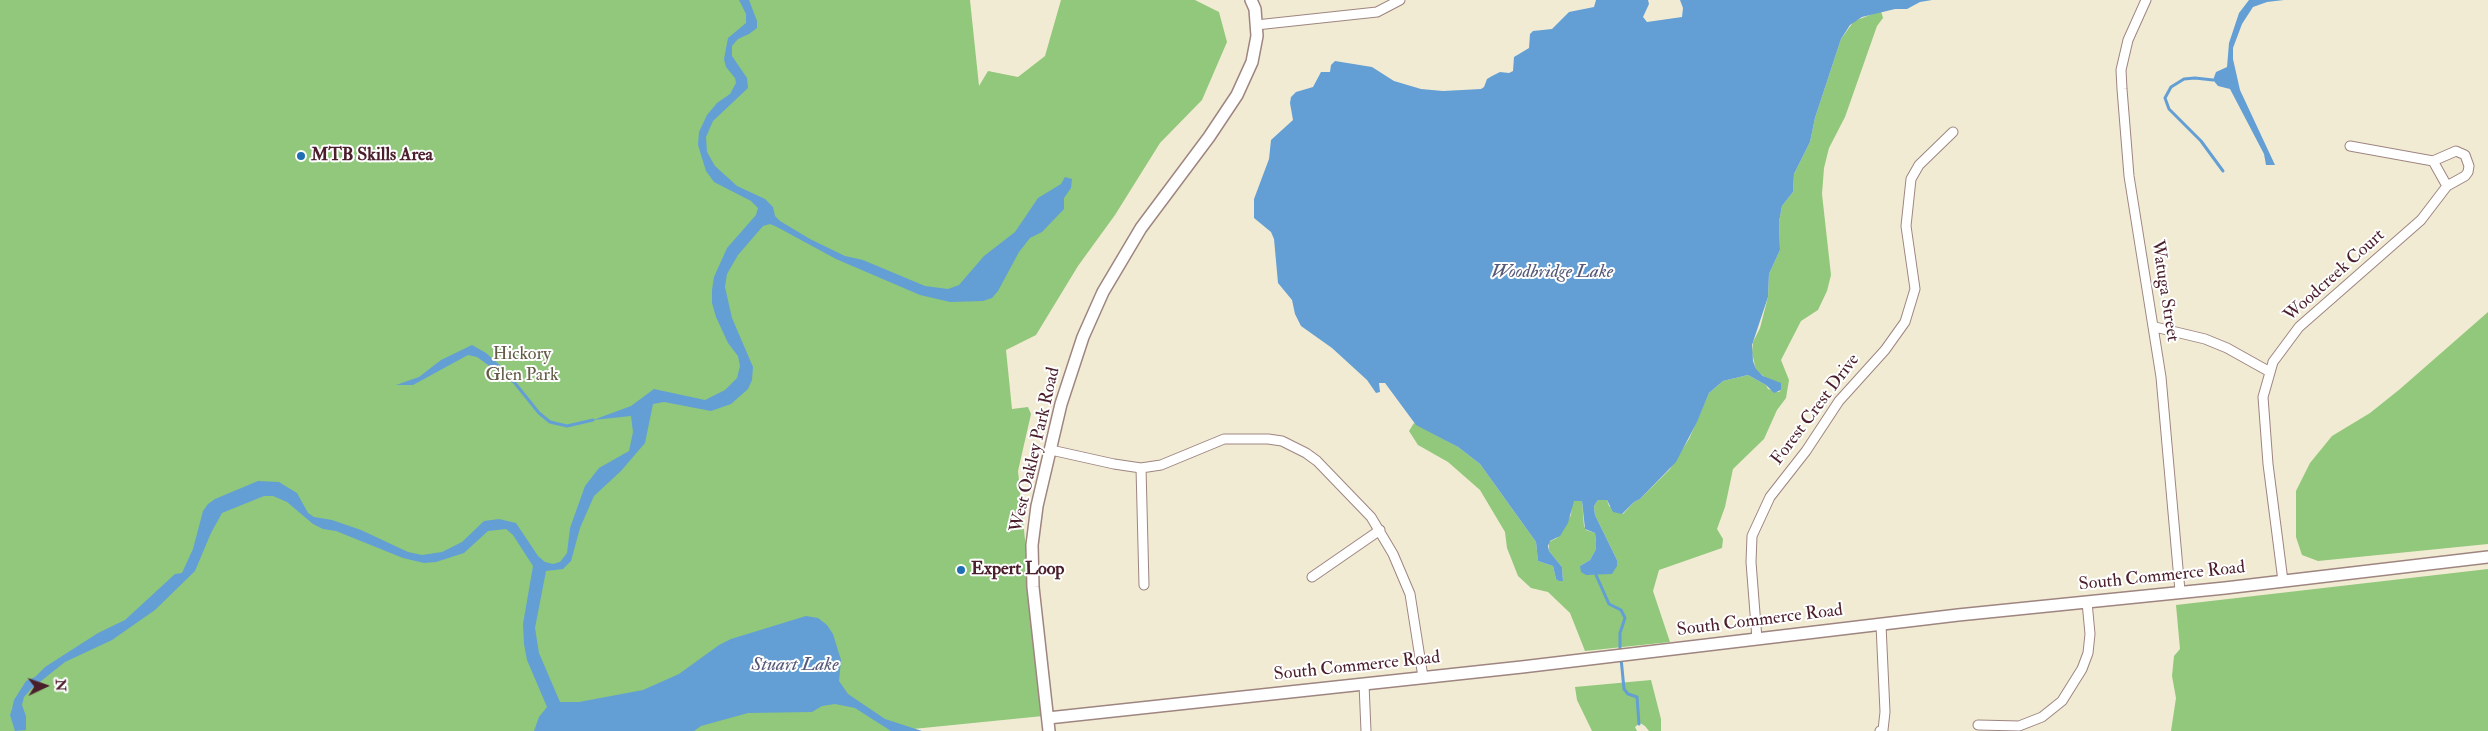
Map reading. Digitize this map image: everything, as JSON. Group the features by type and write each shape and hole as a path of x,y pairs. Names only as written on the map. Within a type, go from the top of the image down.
{"street":[{"name":"West Oakley Park Road","path":"1048,718 1033,587 1032,545 1037,506 1061,404 1083,337 1103,292 1141,228 1209,137 1237,95 1252,62 1256,25 1255,9 1251,0"},
{"path":"1256,25 1377,12 1400,0"},
{"name":"Watuga Street","path":"2146,0 2128,40 2121,70 2129,176 2155,327 2180,591"},
{"name":"Forest Crest Drive","path":"1757,639 1751,562 1752,536 1770,497 1806,451 1839,401 1885,350 1905,322 1915,289 1906,226 1911,179 1918,165 1953,132"},
{"path":"2350,146 2432,161 2447,186"},
{"name":"Woodcreek Court","path":"2283,580 2268,464 2263,397 2273,362 2299,327 2421,220 2447,186 2465,176 2468,172 2469,166 2465,155 2456,151 2432,161"},
{"path":"2155,327 2205,339 2227,348 2270,372"},
{"path":"1051,450 1141,468 1161,464 1224,439 1255,438 1282,441 1317,462 1380,530 1393,554 1410,594 1423,677"},
{"path":"1141,468 1144,585"},
{"path":"1312,577 1380,530"},
{"name":"South Commerce Road","path":"1048,718 1626,655 2488,557"},
{"path":"1978,725 2019,726 2042,717 2062,701 2082,669 2088,653 2090,634 2087,602"},
{"path":"1880,731 1883,730 1885,712 1881,625"},
{"path":"1364,684 1366,731"},
{"path":"1048,718 1049,731"}],"green space":[{"name":"Hickory Glen Park","path":"0,0 970,0 979,86 988,71 1018,77 1045,56 1061,0 1195,0 1219,12 1227,42 1202,100 1160,143 1115,215 1078,266 1036,335 1006,350 1012,409 1028,407 1031,414 1018,471 1043,716 893,731 0,731"},
{"path":"1881,11 1883,18 1877,26 1845,117 1829,148 1824,168 1822,194 1831,275 1827,291 1818,310 1801,321 1781,360 1789,380 1786,398 1777,410 1764,439 1733,469 1725,507 1717,529 1723,539 1722,548 1659,570 1653,591 1670,642 1585,651 1570,613 1548,592 1531,588 1518,576 1507,548 1505,532 1480,490 1448,462 1418,445 1409,431 1414,423 1458,447 1480,464 1536,542 1538,561 1553,566 1556,579 1563,581 1562,567 1549,551 1549,542 1557,538 1571,515 1572,502 1576,500 1582,501 1584,526 1586,530 1595,533 1596,542 1596,549 1590,560 1580,566 1617,560 1595,515 1594,506 1598,500 1607,500 1609,506 1623,514 1634,502 1640,499 1670,469 1689,439 1709,393 1723,381 1748,375 1766,385 1768,389 1779,392 1781,390 1756,370 1752,353 1753,342 1760,328 1768,297 1769,274 1780,250 1779,222 1782,206 1793,192 1794,174 1810,142 1815,118 1841,39 1854,21"},
{"path":"2488,312 2488,544 2318,561 2302,555 2296,537 2296,491 2310,463 2332,436 2370,413"},
{"path":"2488,569 2488,731 2171,731 2176,698 2172,676 2174,656 2180,649 2176,605"},
{"path":"1651,680 1661,719 1661,731 1649,731 1640,723 1635,727 1637,731 1592,731 1577,700 1575,687"}],"water":[{"name":"Stuart Lake","path":"739,0 749,0 757,21 757,28 738,39 732,46 732,56 747,78 748,88 713,121 706,137 707,152 715,166 737,186 765,199 773,207 775,216 780,221 810,239 845,256 863,260 925,286 948,289 959,285 984,256 1015,232 1038,198 1061,184 1065,177 1072,179 1071,188 1064,198 1064,209 1042,232 1030,238 1019,252 998,291 992,298 983,301 950,302 920,295 836,259 777,227 770,224 763,226 738,255 727,274 725,287 732,318 753,367 752,380 748,389 731,404 711,411 664,402 653,404 645,443 621,471 594,496 580,528 571,561 563,569 546,571 535,628 539,653 560,702 579,702 643,690 679,674 719,645 731,639 806,616 818,618 827,625 833,634 841,660 839,681 848,694 885,719 922,731 891,731 855,708 835,704 822,706 812,712 748,713 701,726 694,731 534,731 539,717 547,707 527,660 524,644 523,624 533,566 513,535 506,529 488,531 464,553 436,562 424,563 403,558 336,531 323,529 313,524 287,502 273,496 264,496 222,513 211,533 195,571 155,610 112,640 65,662 31,689 24,697 22,705 26,716 26,730 15,731 10,715 14,700 26,681 35,677 45,667 98,633 125,620 175,574 182,573 193,549 203,511 208,504 215,499 258,481 279,482 297,493 308,513 314,517 332,520 361,530 408,552 422,555 442,552 462,542 484,521 499,519 516,523 538,556 545,562 553,564 560,562 567,553 570,528 585,486 599,468 629,451 633,432 631,416 593,420 631,406 654,389 705,400 725,390 737,378 740,366 738,356 728,343 716,317 712,303 712,290 714,277 727,248 756,215 758,208 751,201 714,182 706,171 698,145 699,132 707,115 717,103 730,94 736,83 735,78 726,67 724,59 728,38 746,23 746,14"},
{"name":"Woodbridge Lake","path":"1596,0 1648,0 1649,4 1643,17 1647,22 1682,17 1683,8 1680,0 1932,0 1920,2 1907,9 1895,9 1862,17 1850,25 1841,39 1815,118 1810,142 1794,174 1793,192 1782,206 1779,222 1780,250 1769,274 1768,297 1752,345 1753,361 1756,369 1763,376 1781,383 1781,390 1774,393 1766,385 1748,375 1723,381 1709,393 1697,422 1676,462 1640,499 1634,502 1622,514 1613,512 1607,500 1598,500 1594,506 1595,515 1617,560 1617,566 1612,574 1586,575 1581,572 1580,566 1590,560 1596,549 1596,542 1595,533 1585,529 1582,501 1574,501 1568,523 1560,536 1550,541 1548,546 1549,551 1562,567 1563,581 1559,581 1556,579 1553,566 1538,561 1536,542 1480,464 1458,447 1416,425 1385,383 1379,383 1380,392 1376,393 1367,380 1332,348 1301,326 1295,314 1292,300 1278,283 1274,239 1271,232 1254,218 1254,199 1269,159 1271,140 1293,120 1290,103 1291,97 1296,92 1313,87 1321,72 1330,72 1331,65 1335,61 1372,67 1394,81 1421,89 1443,91 1481,89 1484,87 1487,79 1492,76 1500,72 1509,73 1513,71 1514,57 1529,48 1530,34 1533,31 1552,29 1569,12 1594,7"},
{"path":"2249,0 2284,0 2267,2 2253,7 2242,24 2233,48 2233,59 2240,90 2275,165 2266,165 2264,154 2230,89 2218,86 2213,80 2216,72 2227,67 2229,43 2239,13"},
{"path":"472,345 486,353 502,367 506,378 477,357 468,355 413,385 396,385 419,377 441,360"}],"waterway":[{"path":"2213,80 2184,79 2171,87 2165,98 2169,109 2201,141 2223,171"},
{"path":"506,378 514,382 539,413 550,422 567,426 593,420"},
{"path":"1596,575 1609,604 1621,610 1625,618 1620,633 1620,652"},
{"path":"1621,658 1624,689 1628,694 1637,697 1639,724"}],"place":[{"name":"MTB Skills Area","path":"301,156"},
{"name":"Expert Loop","path":"961,570"}]}
